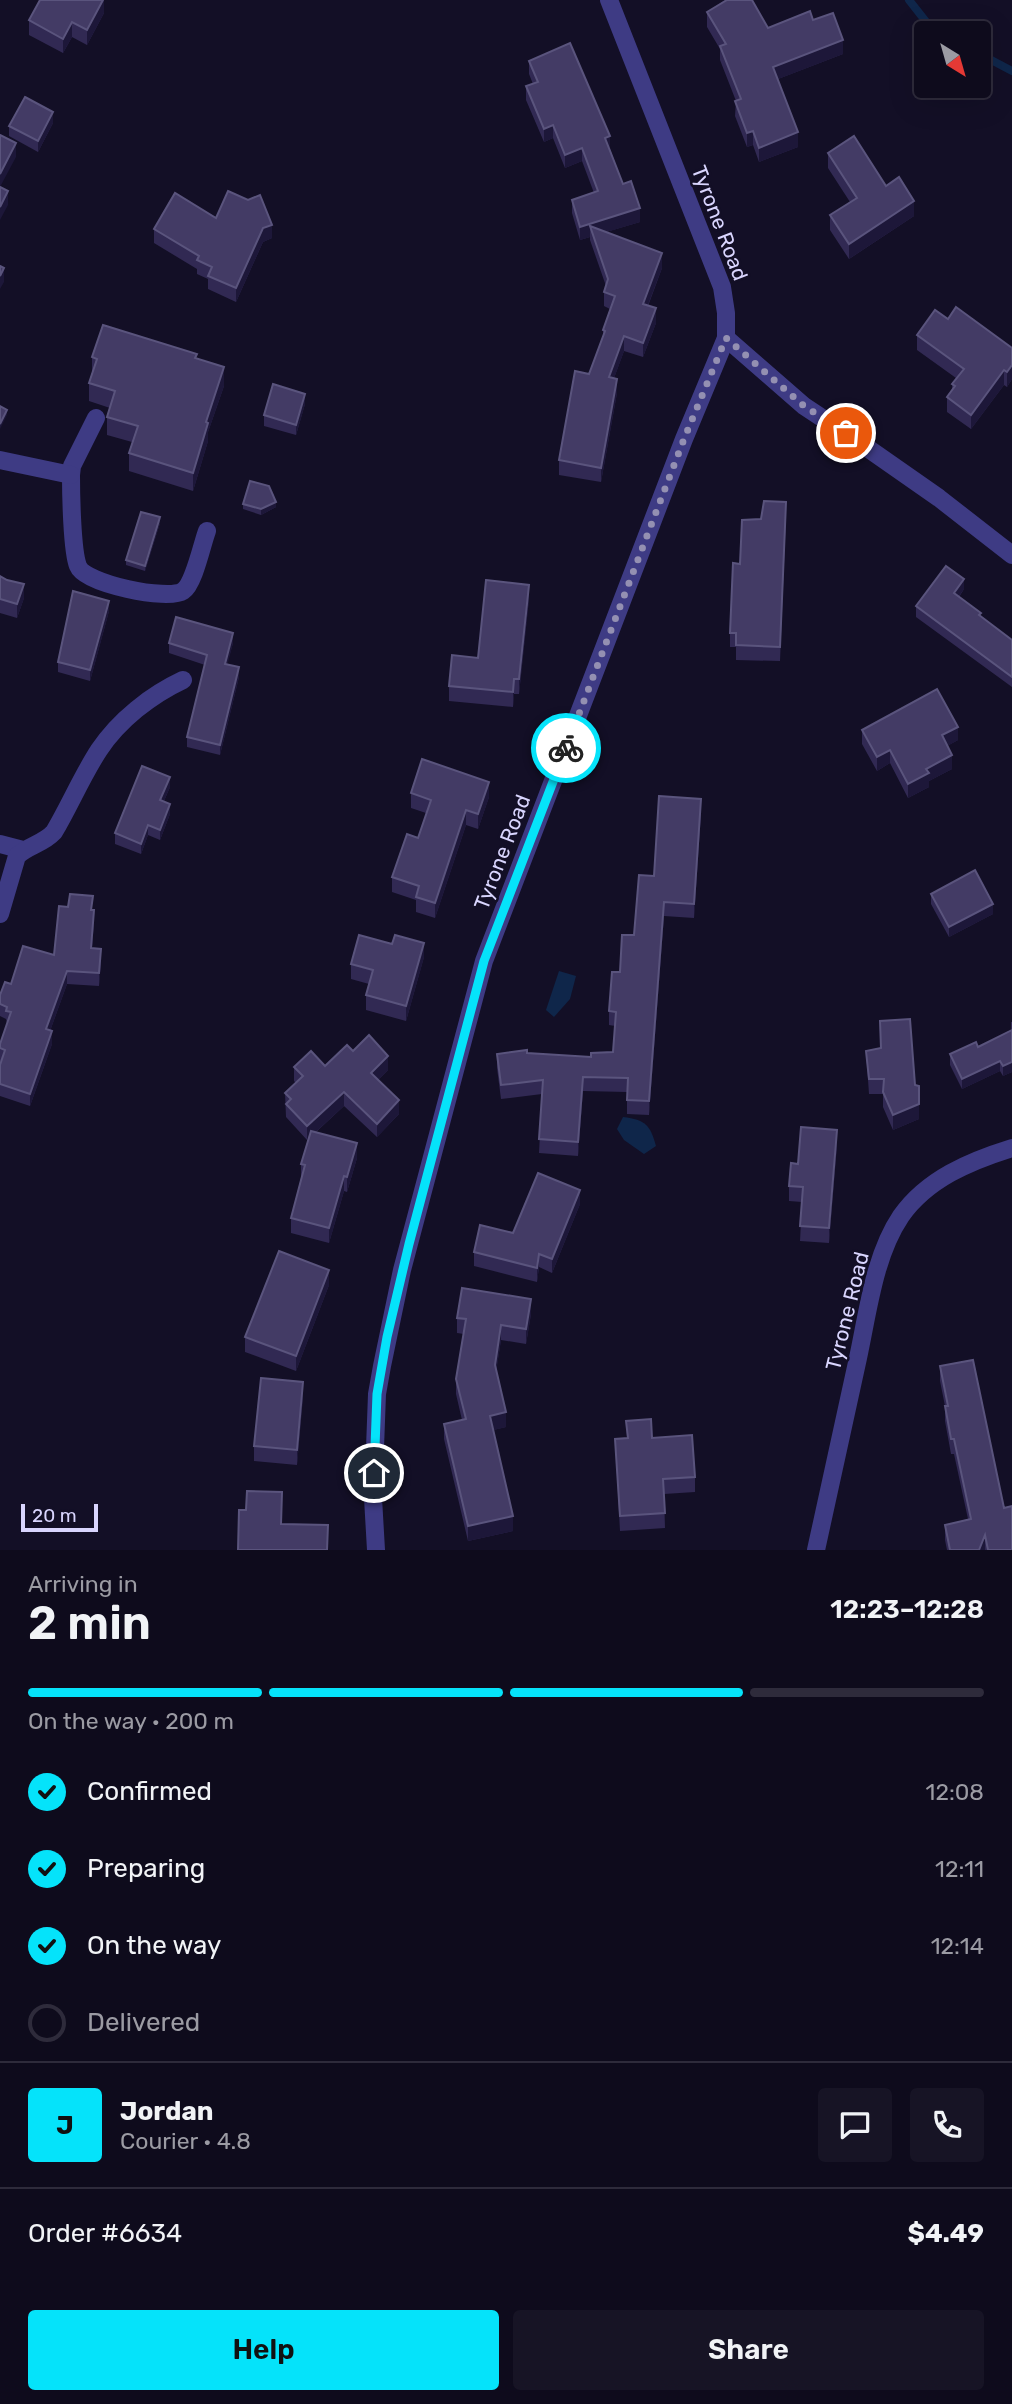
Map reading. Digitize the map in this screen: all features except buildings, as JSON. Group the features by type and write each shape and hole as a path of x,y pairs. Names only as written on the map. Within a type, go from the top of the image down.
{"street":[{"name":"Tyrone Road","path":"376,1550 373,1498 377,1394 383,1356 402,1270 484,961 684,439 726,338 722,287 609,0"},
{"path":"726,338 804,406 908,476 1012,555"},
{"path":"96,418 72,466 78,567 89,578 136,591 176,594 188,586 207,531"},
{"path":"0,460 71,475"},
{"path":"0,844 23,850 41,844 54,832 101,748 160,691 183,680"},
{"path":"0,914 13,865 23,850"},
{"name":"Tyrone Road","path":"816,1550 874,1286 890,1236 902,1215 923,1192 951,1172 977,1159 1012,1148"}],"water":[{"path":"559,971 576,976 570,999 554,1017 546,1010"},
{"path":"623,1117 646,1125 656,1146 644,1154 624,1140 617,1129"}],"waterway":[{"path":"909,0 926,21"},
{"path":"991,60 1012,71"}],"way so far":[{"path":"566,748 684,439 726,338 804,406 846,433"}],"route":[{"path":"374,1473 377,1394 402,1270 484,961 566,748"}]}
